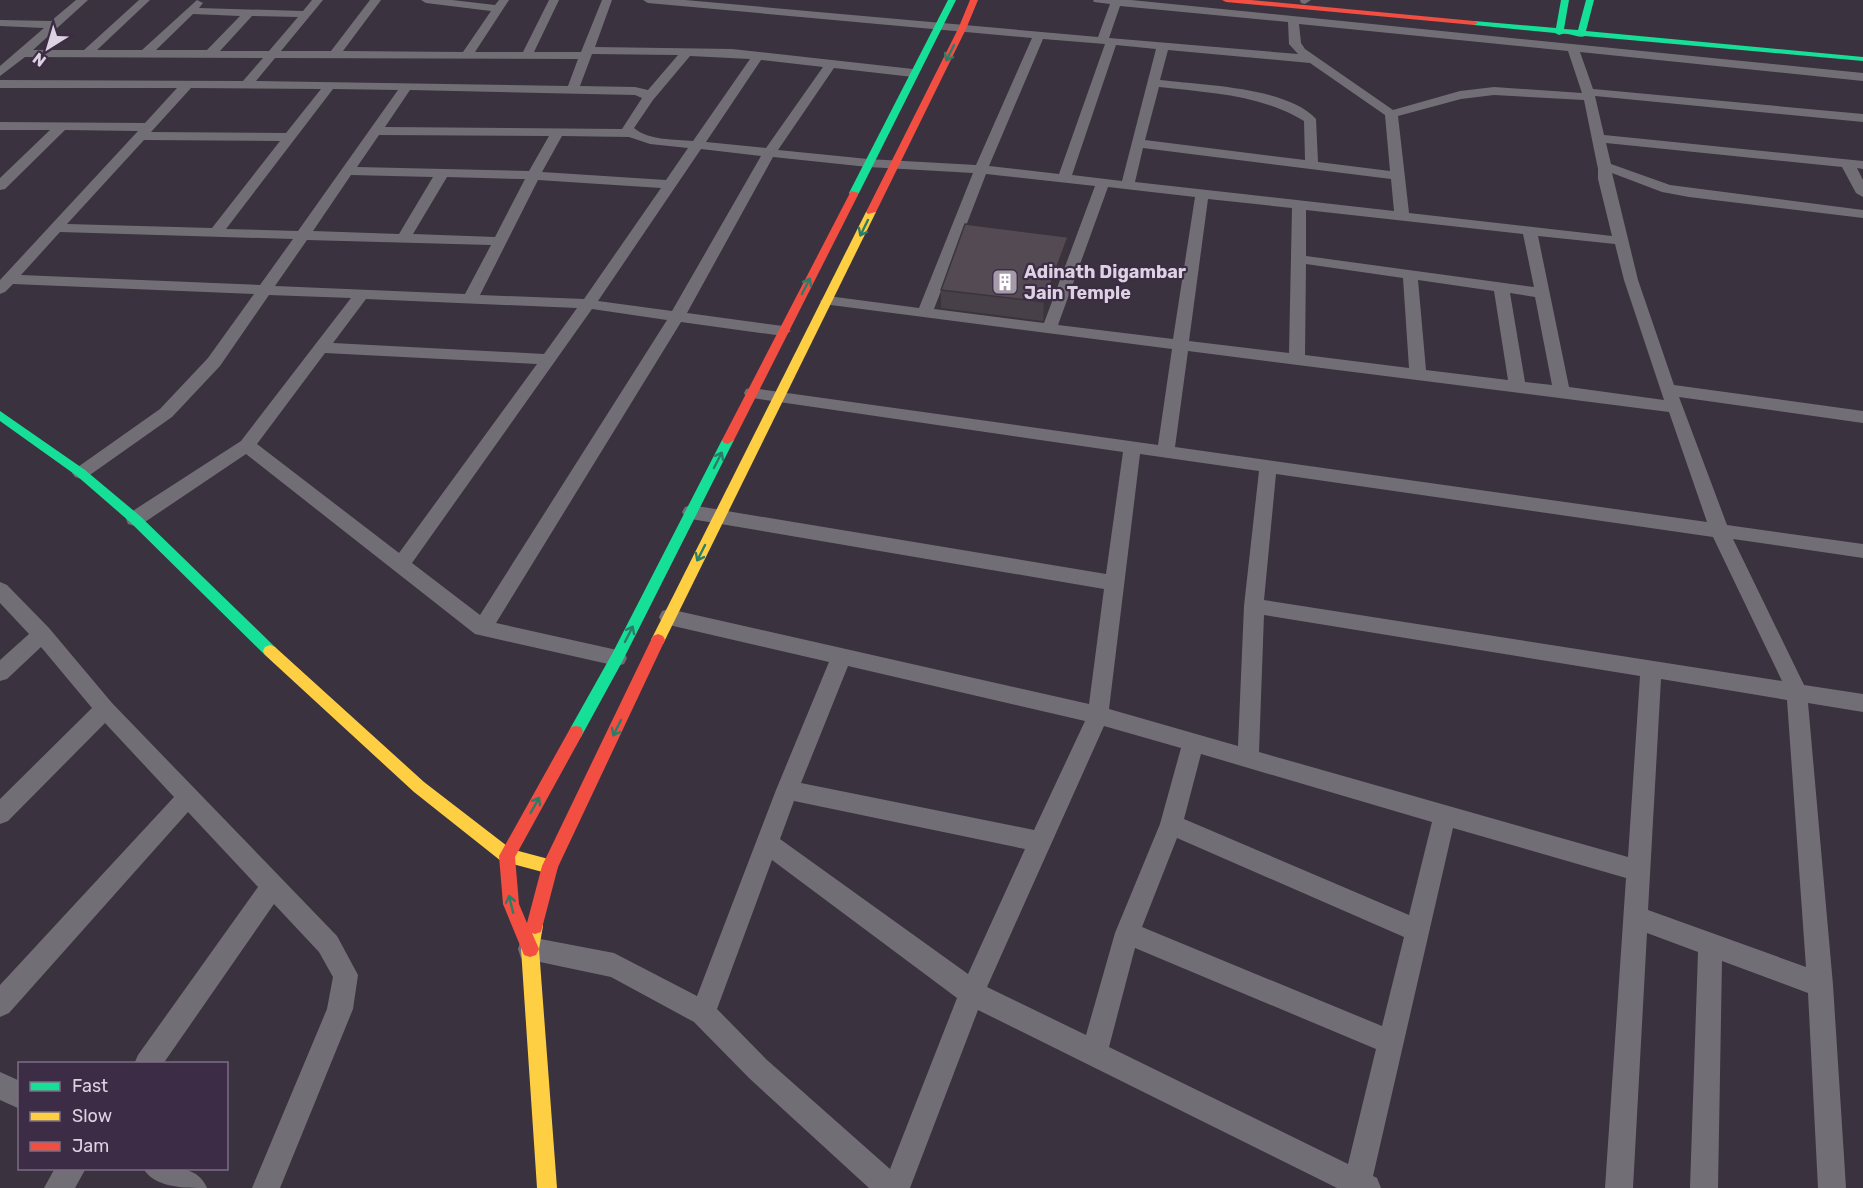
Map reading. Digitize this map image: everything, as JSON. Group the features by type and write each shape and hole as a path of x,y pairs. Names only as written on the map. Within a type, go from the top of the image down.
{"street":[{"path":"0,72 83,0"},
{"path":"87,53 146,0"},
{"path":"146,53 202,0"},
{"path":"247,84 318,0"},
{"path":"335,54 376,0"},
{"path":"426,0 501,5"},
{"path":"527,55 554,0"},
{"path":"573,88 607,0"},
{"path":"648,0 1310,59"},
{"path":"530,949 513,913 507,886 507,856 617,658 952,0"},
{"path":"547,1188 530,949 550,866 669,616 780,398 962,29 974,0"},
{"path":"1098,0 1293,20"},
{"path":"1226,0 1560,28 1863,59"},
{"path":"1560,28 1565,0"},
{"path":"1582,31 1590,0"},
{"path":"1064,179 1107,41 1116,2"},
{"path":"467,55 501,5"},
{"path":"1304,6 1293,20 1295,44 1310,59 1391,114 1402,216"},
{"path":"1304,6 1325,24 1863,77"},
{"path":"1304,6 1341,25"},
{"path":"189,12 305,14"},
{"path":"211,53 249,13"},
{"path":"0,23 55,24"},
{"path":"1582,31 1863,52"},
{"path":"925,313 981,170 1040,34"},
{"path":"1127,186 1163,46"},
{"path":"1573,49 1588,94 1632,280 1667,390 1676,406 1719,529 1797,691 1820,985 1832,1188"},
{"path":"22,53 527,55 687,52 758,56 913,73"},
{"path":"631,133 628,128 648,98 687,52"},
{"path":"401,564 588,304 758,56"},
{"path":"482,628 677,316 771,151 830,65"},
{"path":"1154,83 1264,97 1287,104 1310,119 1312,165"},
{"path":"0,84 573,88 635,90 644,93 648,98"},
{"path":"5,284 187,85"},
{"path":"216,232 330,85"},
{"path":"81,472 166,413 193,388 305,234 407,86"},
{"path":"1391,114 1454,96 1494,91 1588,94 1863,118"},
{"path":"0,126 290,137"},
{"path":"0,186 60,128"},
{"path":"376,131 631,133 650,140 868,163 981,170 1622,241"},
{"path":"470,300 558,132"},
{"path":"1598,138 1863,165"},
{"path":"1138,143 1398,176"},
{"path":"1847,164 1863,193"},
{"path":"0,168 18,168"},
{"path":"348,171 534,175 670,184"},
{"path":"1605,171 1689,193 1863,214"},
{"path":"404,237 442,174"},
{"path":"1049,329 1103,183"},
{"path":"1165,453 1202,194"},
{"path":"1297,359 1299,205"},
{"path":"58,228 500,241"},
{"path":"1530,231 1562,392"},
{"path":"1299,259 1542,293"},
{"path":"1410,274 1418,374"},
{"path":"5,284 266,289 588,304 783,331"},
{"path":"1501,287 1517,386"},
{"path":"135,519 247,445 362,294"},
{"path":"828,301 1676,406"},
{"path":"321,348 548,359"},
{"path":"1667,390 1863,417"},
{"path":"752,393 1863,551"},
{"path":"0,415 81,472 135,519 325,702 419,787 507,856 550,866"},
{"path":"247,445 482,628 617,658"},
{"path":"896,1188 972,993 1098,715 1132,448"},
{"path":"1248,758 1254,606 1268,466"},
{"path":"691,512 1115,583"},
{"path":"0,590 42,633 105,709 328,944 346,975 339,1009 266,1188"},
{"path":"1254,606 1863,703"},
{"path":"669,616 1098,715 1639,871"},
{"path":"0,673 42,633"},
{"path":"703,1013 787,790 842,656"},
{"path":"1619,1188 1651,668"},
{"path":"0,814 105,709"},
{"path":"1094,1053 1127,933 1171,824 1193,742"},
{"path":"787,790 1041,842"},
{"path":"0,1004 188,797"},
{"path":"767,843 972,993 1362,1186 1390,1042 1445,815"},
{"path":"1171,824 1417,931"},
{"path":"148,1062 273,886"},
{"path":"1636,917 1820,985"},
{"path":"1127,933 1390,1042"},
{"path":"1704,1188 1710,945"},
{"path":"530,949 614,965 703,1013 758,1069 890,1188"},
{"path":"0,1086 18,1095"},
{"path":"58,1188 71,1170"},
{"path":"161,1170 194,1188"}],"building":[{"name":"Adinath Digambar Jain Temple","path":"965,224 1068,237 1044,302 941,290"}],"traffic: fast":[{"path":"854,193 952,0"},
{"path":"1559,33 1565,0"},
{"path":"1581,35 1590,0"},
{"path":"1474,23 1863,59"},
{"path":"0,415 81,473 135,519 270,651"},
{"path":"576,732 617,658 728,440"}],"traffic: slow":[{"path":"658,640 871,212"},
{"path":"270,651 419,787 507,856 550,866"},
{"path":"535,926 530,949 547,1188"}],"traffic: jam":[{"path":"871,212 962,29 974,0"},
{"path":"1226,0 1474,23"},
{"path":"728,440 854,193"},
{"path":"535,926 550,866 658,640"},
{"path":"530,949 511,904 507,856 576,732"}],"place":[{"name":"Adinath Digambar Jain Temple","path":"1005,282"}]}
